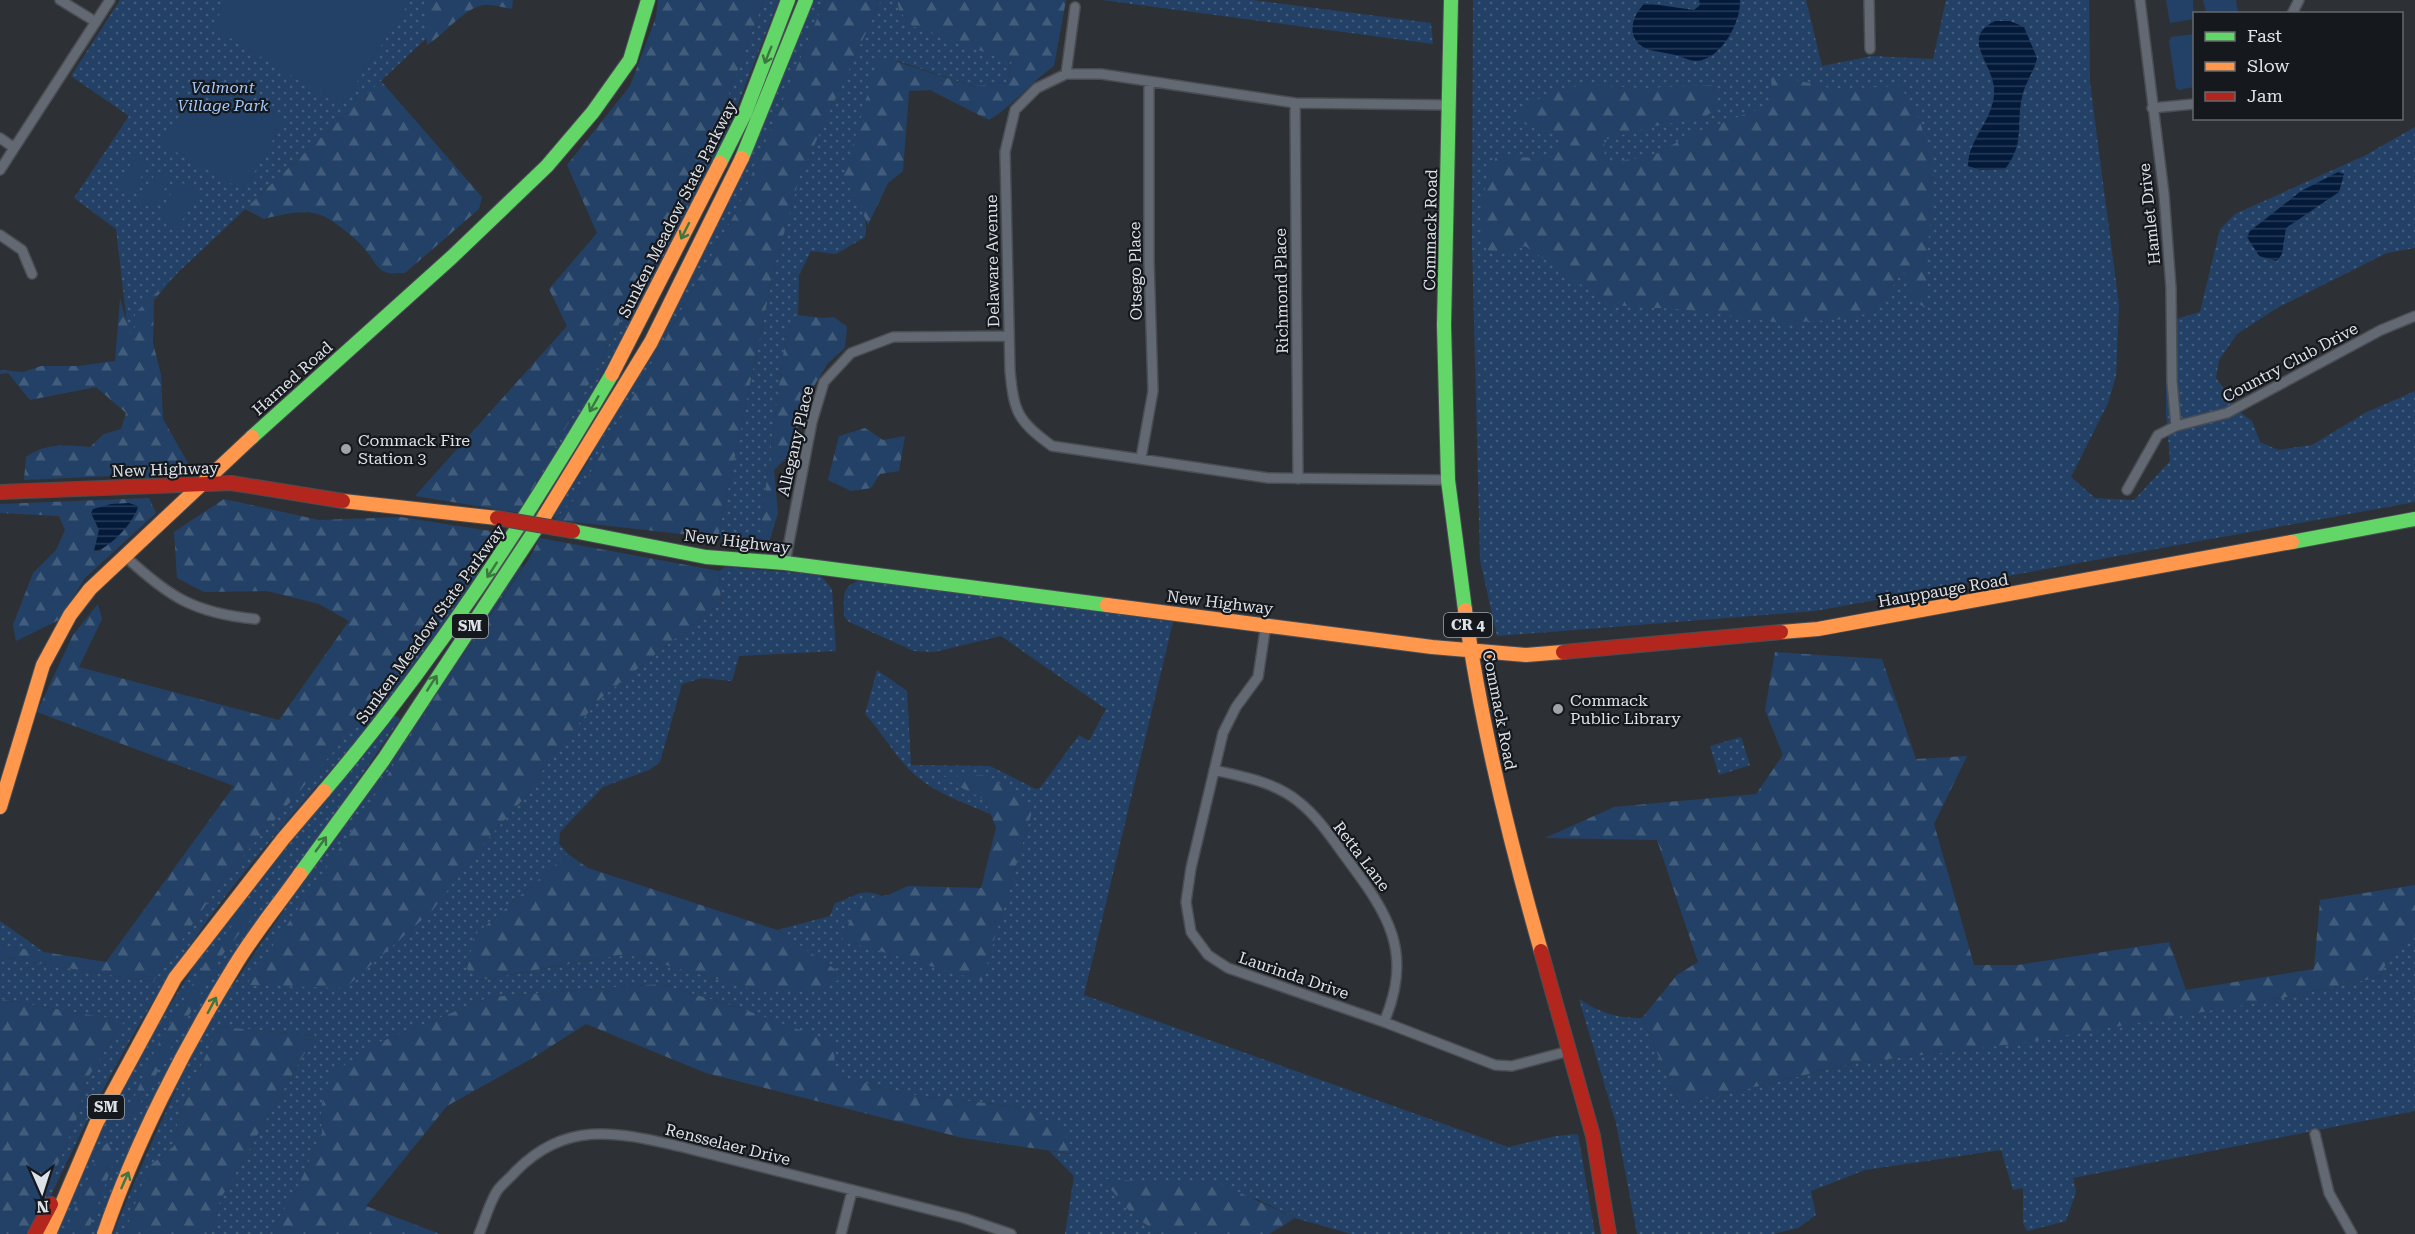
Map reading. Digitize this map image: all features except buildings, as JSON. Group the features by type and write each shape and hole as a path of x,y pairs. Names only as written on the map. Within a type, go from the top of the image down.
{"main road":[{"name":"Harned Road","path":"0,807 35,689 54,641 90,589 201,483 452,257 547,166 593,112 630,60 648,0"},
{"name":"Sunken Meadow State Parkway","path":"49,1234 85,1150 175,978 283,839 365,743 482,584 548,485 616,367 740,123 788,0"},
{"name":"Sunken Meadow State Parkway","path":"104,1234 114,1205 161,1100 234,966 384,759 568,480 651,342 738,167 779,72 806,0"},
{"name":"Commack Road","path":"1451,0 1444,325 1448,480 1471,651 1515,859 1593,1136 1609,1234"},
{"name":"New Highway","path":"0,492 231,483 349,502 497,518 706,556 785,563 1471,651"},
{"name":"Hauppauge Road","path":"1471,651 1526,655 1818,629 2415,519"},
{"path":"35,1234 67,1169 85,1150"}],"street":[{"path":"60,0 96,22"},
{"path":"0,170 110,0"},
{"path":"1869,0 1870,49"},
{"name":"Hamlet Drive","path":"2140,0 2169,263 2172,382 2176,426"},
{"path":"1066,74 1075,7"},
{"name":"Delaware Avenue","path":"1448,480 1298,479 1247,475 1052,446 1029,429 1013,406 1005,152 1015,111 1037,88 1066,74 1101,74 1295,103 1449,105"},
{"name":"Otsego Place","path":"1141,458 1153,391 1149,262 1149,82"},
{"name":"Richmond Place","path":"1295,103 1298,479"},
{"path":"2152,108 2193,104"},
{"path":"0,138 13,147"},
{"path":"0,235 22,250 32,274"},
{"name":"Country Club Drive","path":"2176,426 2227,413 2381,330 2415,316"},
{"name":"Allegany Place","path":"785,563 812,422 824,382 850,353 893,337 1009,336"},
{"path":"2127,490 2155,440 2176,426"},
{"path":"125,556 150,579 189,606 222,616 255,619"},
{"name":"Laurinda Drive","path":"1266,624 1258,677 1236,707 1222,733 1191,868 1186,902 1191,932 1208,955 1228,968 1384,1022 1495,1065 1512,1066 1569,1051"},
{"name":"Retta Lane","path":"1214,770 1265,782 1300,802 1333,840 1382,905 1394,937 1398,960 1392,1004 1384,1022"},
{"name":"Rensselaer Drive","path":"479,1234 497,1191 529,1158 562,1138 594,1133 631,1135 1011,1234"},
{"path":"2315,1134 2329,1192 2352,1234"},
{"path":"841,1234 852,1191"}],"green space":[{"name":"Valmont Village Park","path":"120,0 467,0 135,313 154,478 145,479 116,229 74,198 129,116 71,76"},
{"path":"230,0 411,0 346,99 332,101 211,26"},
{"path":"424,0 513,0 512,9 484,5 469,11 427,45"},
{"path":"658,0 764,0 725,104 597,369 520,513 415,496 567,326 549,289 597,233 567,165 630,86 656,17"},
{"path":"764,0 779,0 726,134 656,278 524,513 520,513 597,369 677,205 725,104"},
{"path":"813,0 825,0 737,210 577,497 556,518 551,517 587,464"},
{"path":"825,0 881,0 800,176 774,269 718,538 555,520 577,497 737,210"},
{"path":"881,0 897,0 899,10 912,26 1012,61 1007,83 972,86 898,61 843,178 857,199 863,214 865,237 836,254 811,251 799,275 798,315 786,333 761,523 761,546 718,538 774,269 800,175"},
{"path":"897,0 1066,0 1054,66 989,120 930,90 909,91 903,171 888,183 868,225 854,194 843,178 879,56 972,86 1007,83 1012,62 912,26 899,10"},
{"path":"1102,0 1253,0 1431,23 1433,44"},
{"path":"1473,0 1806,0 1822,66 1872,56 1933,59 1946,0 2089,0 2090,83 2119,305 2116,376 2108,403 2071,477 2095,498 2134,500 2170,461 2166,413 2166,322 2200,312 2220,229 2235,214 2364,156 2415,127 2415,248 2387,253 2277,308 2237,334 2219,360 2216,378 2241,413 2252,421 2260,442 2278,450 2312,445 2365,413 2415,391 2415,502 1815,611 1497,636 1480,560 1472,242"},
{"path":"2166,0 2193,0 2193,19 2170,23"},
{"path":"2203,0 2236,0 2238,12 2206,12"},
{"path":"2193,34 2193,87 2179,90 2176,88 2169,41 2171,37"},
{"path":"1771,74 1834,89 1900,86 1916,111 1933,160 1934,194 1926,259 1927,309 1912,299 1903,269 1891,290 1873,312 1847,319 1782,323 1690,310 1611,305 1525,246 1502,254 1487,250 1479,226 1487,176 1496,157 1552,158 1561,143 1551,133 1510,119 1535,101 1558,89 1585,85 1644,88 1713,85 1720,107 1703,118 1655,126 1604,140 1605,163 1652,156 1692,134 1772,104"},
{"path":"381,81 482,197 479,209 406,272 383,271 355,239 322,215 306,212 264,219 245,209"},
{"path":"222,95 285,119 246,187 237,187 157,141 187,108"},
{"path":"135,157 148,165 130,196 116,188"},
{"path":"157,171 171,179 152,209 139,201"},
{"path":"179,181 199,193 178,227 158,215"},
{"path":"176,274 154,300 153,343 161,375 163,419 188,463 178,473 24,480 26,457 49,447 90,447 104,434 121,429 126,413 96,387 30,400 8,373 0,374 0,370 23,372 41,366 79,366 115,361 120,299 134,346 135,313"},
{"path":"798,315 834,317 847,327 845,348 828,363 809,394 789,455 774,470 778,513 769,543 761,546 761,523 786,333"},
{"path":"865,428 883,440 905,436 899,471 880,474 871,488 851,491 828,480 839,436"},
{"path":"149,498 156,513 85,578 59,620 16,641 13,625 33,573 56,550 65,530 59,516 0,513 0,504","holes":["91,513 131,522 100,551 94,551 99,530"]},
{"path":"224,499 319,520 401,517 510,534 501,539 375,704 225,877 153,982 0,957 0,945 106,962 234,786 37,712 73,635 98,604 102,619 79,667 279,720 349,621 319,604 267,591 204,592 177,578 174,532"},
{"path":"510,534 416,668 271,839 221,902 174,968 112,1072 41,1217 30,1234 25,1234 39,1211 76,1120 87,1079 124,1021 0,999 0,957 153,982 225,877 501,539"},
{"path":"540,538 719,571 721,602 601,698 555,751 527,795 483,844 432,911 345,988 246,985 368,807 441,687 529,559"},
{"path":"524,565 441,687 368,807 247,985 483,844 527,795 555,751 601,698 721,602 719,571 726,567 820,575 832,589 836,651 739,656 732,681 702,678 682,684 660,762 649,770 603,787 560,832 559,844 568,854 474,936 481,980 626,954 760,991 839,972 777,930 830,916 835,903 868,892 882,896 873,898 855,911 843,940 982,980 1032,812 985,800 990,814 939,791 912,772 865,714 877,670 907,691 911,765 990,766 1036,789 1040,788 1079,735 1089,741 1106,709 1001,636 934,652 914,651 849,622 844,616 844,596 848,587 865,579 1173,622 1084,995 1508,1147 1556,1136 1578,1134 1595,1234 1351,1234 1295,1218 1257,1199 1103,1179 1133,1215 1159,1234 1065,1234 1074,1176 1049,1151 1073,1154 1020,1107 907,1094 834,1075 740,1008 660,984 490,997 378,1043 321,1107 322,1133 294,1195 268,1234 211,1234 220,1200 315,1035 219,1027 179,1113 174,1146 148,1167 125,1234 113,1234 163,1117 220,1004 515,571"},
{"path":"1775,652 1882,659 1916,759 1967,756 1934,824 1974,965 2018,965 2169,942 2186,990 2314,969 2320,900 2415,885 2415,935 2391,953 2380,977 2273,1000 2014,1044 1855,1063 1680,1105 1642,1018 1677,975 1698,962 1657,840 1545,838 1614,807 1756,794 1783,755 1765,710"},
{"path":"393,714 400,719 291,878 97,1234 56,1234 96,1139 143,1049 200,956"},
{"path":"1741,737 1750,765 1719,775 1710,746"},
{"path":"982,775 1005,786 1032,812 982,981 842,940 853,913 867,899 888,895 908,886 981,888 996,828 985,800 941,777"},
{"path":"568,854 588,868 777,930 839,972 840,979 825,988 760,991 626,954 480,980 467,969 474,936"},
{"path":"263,904 223,954 134,1114 127,1114 155,1050 203,966 244,909"},
{"path":"0,921 44,952 0,945"},
{"path":"2415,935 2415,1111 2073,1178 2076,1192 2066,1221 2027,1231 2023,1223 2023,1188 2013,1190 2001,1150 1865,1170 1811,1191 1816,1215 1798,1228 1773,1234 1637,1234 1616,1123 1579,999 1609,1014 1642,1018 1680,1105 1855,1063 1978,1048 2273,1000 2380,977 2391,953"},
{"path":"660,984 740,1008 835,1043 834,1075 907,1094 1020,1107 1062,1128 1074,1154 963,1138 706,1073 586,1024 531,1059 447,1106 366,1206 440,1234 268,1234 294,1195 322,1133 321,1107 331,1074 378,1043 490,997"},
{"path":"0,999 124,1021 87,1079 76,1120 39,1211 25,1234 0,1234"},
{"path":"219,1027 315,1035 220,1200 211,1234 125,1234 148,1167 174,1146 179,1113"},
{"path":"108,1142 117,1153 87,1234 64,1234 101,1148"},
{"path":"1102,1179 1221,1184 1295,1218 1269,1234 1159,1234 1133,1215"}],"shaded area":[{"path":"1699,0 1740,0 1738,17 1730,36 1710,57 1695,61 1650,50 1637,42 1633,31 1634,19 1645,3 1694,10 1700,5"},
{"path":"1995,21 2010,21 2024,27 2037,58 2022,97 2018,143 2011,160 2005,169 1980,170 1968,166 1969,156 1991,109 1994,88 1979,43 1980,35 1985,28"},
{"path":"2338,172 2344,174 2339,192 2286,228 2282,254 2277,261 2259,256 2247,237 2250,231 2301,191"},
{"path":"129,503 138,506 127,526 107,546 94,551 99,530 91,513 93,509 111,504"}],"traffic: fast":[{"path":"252,437 452,257 547,166 593,112 630,60 648,0"},
{"path":"720,163 745,113 788,0"},
{"path":"742,158 806,0"},
{"path":"1451,0 1444,325 1448,480 1465,610"},
{"path":"324,791 403,692 477,589 546,483 612,374"},
{"path":"300,874 384,759 545,515"},
{"path":"2292,542 2415,519"},
{"path":"573,531 706,557 785,563 1107,605"}],"traffic: slow":[{"path":"545,515 651,342 742,158"},
{"path":"612,374 720,163"},
{"path":"0,807 43,665 70,615 90,589 252,437"},
{"path":"343,501 497,518"},
{"path":"1781,632 1818,629 2292,542"},
{"path":"1107,605 1432,647 1526,655 1563,652"},
{"path":"1465,610 1479,696 1497,782 1541,951"},
{"path":"49,1234 96,1124 175,978 283,839 324,791"},
{"path":"104,1234 130,1166 179,1063 241,955 300,874"}],"traffic: jam":[{"path":"0,492 231,483 343,501"},
{"path":"497,518 573,531"},
{"path":"1563,652 1781,632"},
{"path":"1541,951 1593,1136 1609,1234"},
{"path":"35,1234 51,1204"}],"place":[{"name":"Commack Fire Station 3","path":"346,449"},
{"name":"Commack Public Library","path":"1558,709"}]}
